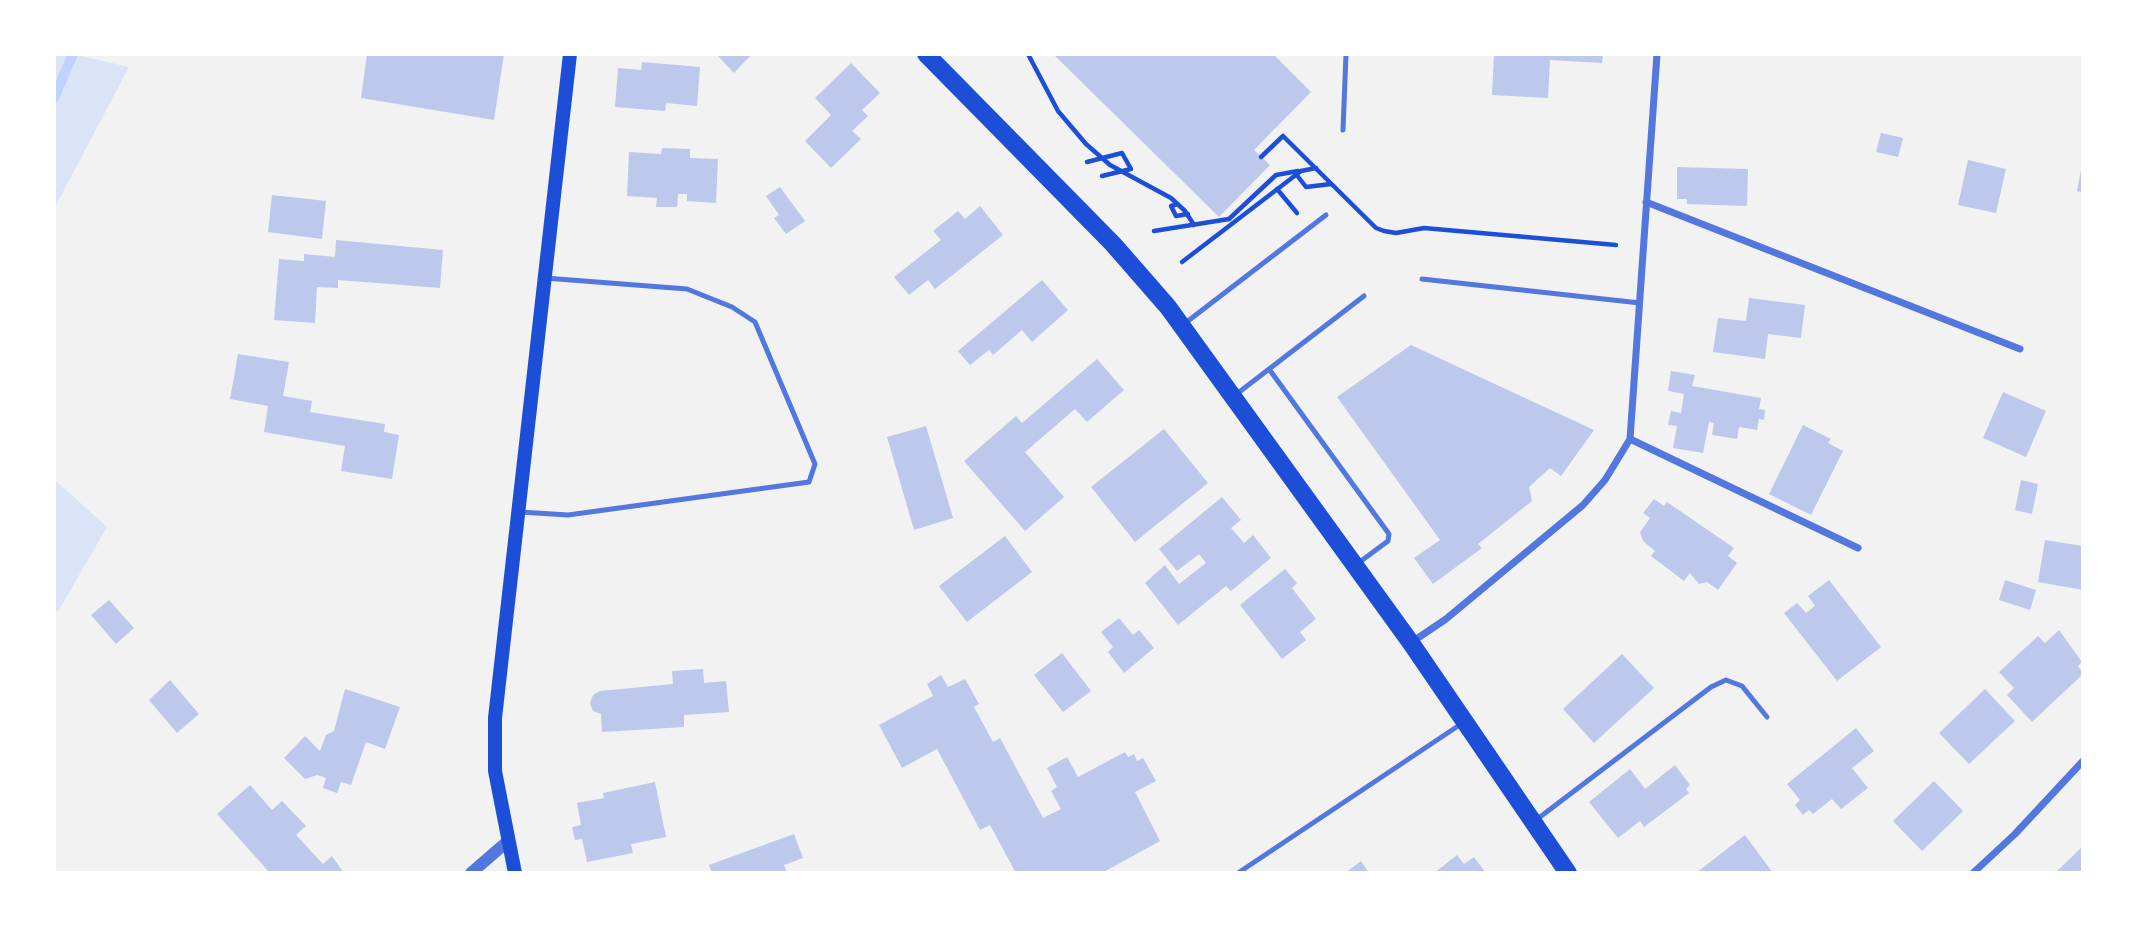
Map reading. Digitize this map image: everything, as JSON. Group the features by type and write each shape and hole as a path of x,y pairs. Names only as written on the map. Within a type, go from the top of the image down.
{"main road":[{"path":"515,873 494,750 517,512 570,54"},
{"path":"926,54 1113,244 1181,326 1411,643 1569,873"}],"street":[{"path":"1411,643 1446,619 1583,505 1605,480 1630,439 1657,54"},
{"path":"1646,202 2020,349"},
{"path":"1630,439 1858,548"},
{"path":"1973,873 2015,834 2083,761"},
{"path":"471,873 508,841"}],"lane":[{"path":"1343,130 1346,54"},
{"path":"1181,326 1326,215"},
{"path":"517,512 568,515 809,482 815,464 755,322 732,307 687,289 544,278"},
{"path":"1422,279 1640,303"},
{"path":"1232,397 1364,296"},
{"path":"1269,369 1389,534 1388,541 1354,566"},
{"path":"1533,822 1711,687 1726,680 1742,686 1767,718"},
{"path":"1238,873 1463,722"}],"path":[{"path":"1028,54 1058,111 1101,158 1179,204 1194,225"},
{"path":"1261,157 1283,136 1376,228 1384,231 1396,233 1423,228 1616,245"},
{"path":"1087,162 1122,153 1131,169 1102,176"},
{"path":"1229,219 1276,175 1316,168"},
{"path":"1298,172 1306,187 1332,184"},
{"path":"1182,262 1298,172"},
{"path":"1277,189 1309,228"},
{"path":"1179,204 1171,206 1176,216 1188,214"},
{"path":"1154,231 1240,218"}],"shaded area":[{"path":"54,54 73,54 129,67 54,209"},
{"path":"54,479 107,527 58,612 54,611"}],"building":[{"path":"367,54 504,54 494,120 361,98"},
{"path":"716,54 752,54 734,73"},
{"path":"1053,54 1273,54 1311,92 1254,150 1270,165 1219,217"},
{"path":"1494,54 1603,54 1602,63 1550,60 1548,98 1492,95"},
{"path":"642,62 700,67 697,106 666,103 665,111 615,107 618,68 641,70"},
{"path":"851,63 880,93 862,110 868,116 852,131 861,139 831,168 805,141 831,115 815,98"},
{"path":"1881,133 1903,138 1898,157 1876,152"},
{"path":"662,148 690,149 690,158 718,159 716,203 687,201 687,194 678,194 677,207 656,207 657,198 627,196 629,152 661,154"},
{"path":"1968,160 2006,169 1996,213 1958,205"},
{"path":"1677,167 1748,169 1747,206 1687,204 1687,199 1677,199"},
{"path":"2083,170 2083,193 2077,191"},
{"path":"780,187 805,221 786,234 774,218 779,215 766,196"},
{"path":"272,195 326,201 322,239 268,232"},
{"path":"980,206 1003,235 935,289 928,280 909,295 894,277 941,240 933,231 958,211 965,219"},
{"path":"336,240 443,250 440,288 338,280 338,288 317,287 315,323 274,320 279,259 304,261 304,254 335,257"},
{"path":"1042,280 1068,310 1032,342 1022,330 993,355 989,350 970,365 958,351"},
{"path":"1749,298 1805,305 1801,338 1768,334 1765,359 1713,352 1718,318 1746,321"},
{"path":"1411,345 1594,430 1561,476 1550,468 1529,487 1532,501 1478,544 1482,548 1433,584 1414,558 1440,540 1337,397"},
{"path":"238,354 289,362 283,396 312,401 310,412 385,424 384,432 399,435 392,479 341,471 345,446 264,432 268,406 230,399"},
{"path":"1097,359 1124,390 1087,422 1075,409 1025,452 1064,497 1025,531 964,461 1016,416 1022,423"},
{"path":"1671,371 1695,375 1692,386 1761,398 1759,409 1765,410 1764,420 1759,419 1757,430 1739,427 1737,439 1712,435 1714,423 1709,422 1703,453 1673,448 1677,426 1668,425 1671,411 1681,413 1684,394 1668,391"},
{"path":"2003,392 2046,411 2026,457 1983,438"},
{"path":"1803,425 1831,439 1828,443 1843,451 1811,515 1769,494"},
{"path":"926,426 953,518 914,530 887,437"},
{"path":"1164,429 1208,483 1135,542 1091,487"},
{"path":"2021,480 2038,484 2032,514 2015,510"},
{"path":"1222,497 1241,520 1231,528 1244,543 1253,535 1271,558 1231,591 1226,586 1178,625 1145,583 1165,565 1179,584 1206,563 1199,554 1177,571 1159,549"},
{"path":"1654,499 1664,506 1667,502 1734,548 1728,556 1737,563 1718,590 1707,582 1699,584 1690,573 1684,581 1651,556 1655,551 1643,541 1640,532 1650,518 1643,513"},
{"path":"1005,536 1032,572 967,622 939,586"},
{"path":"2045,540 2083,546 2083,590 2038,582"},
{"path":"1285,569 1297,583 1292,588 1316,619 1300,632 1306,640 1282,659 1240,605"},
{"path":"1829,580 1881,647 1837,681 1784,613 1797,603 1806,613 1815,606 1808,596"},
{"path":"2005,580 2036,590 2030,610 1999,600"},
{"path":"109,600 134,628 116,644 91,615"},
{"path":"1119,618 1133,635 1139,630 1154,648 1124,673 1108,652 1113,647 1101,632"},
{"path":"2059,630 2082,662 2078,666 2083,674 2032,722 2007,695 2014,688 1999,672 2038,636 2045,643"},
{"path":"1062,653 1091,691 1063,712 1034,675"},
{"path":"1622,654 1654,688 1594,743 1563,709"},
{"path":"703,669 704,683 726,681 729,712 684,715 684,727 602,732 601,714 593,711 590,703 593,695 600,691 673,684 672,671"},
{"path":"941,675 948,687 965,679 979,704 974,707 993,742 1000,738 1043,818 1061,809 1051,791 1057,787 1047,768 1067,757 1078,777 1125,752 1128,757 1134,754 1137,761 1143,758 1156,781 1135,792 1160,841 1102,873 1016,873 990,825 980,830 937,749 902,768 879,725 933,696 927,684"},
{"path":"170,680 199,714 177,733 149,700"},
{"path":"345,689 400,707 385,749 366,742 351,785 341,782 337,793 323,788 326,778 317,775 305,779 284,758 305,736 320,751 326,735 334,731"},
{"path":"1985,689 2015,721 1969,764 1939,733"},
{"path":"1856,728 1874,751 1852,768 1868,788 1841,809 1832,799 1813,814 1809,810 1803,815 1795,805 1800,800 1787,784"},
{"path":"1675,765 1690,785 1686,789 1689,793 1644,827 1640,821 1618,838 1589,802 1630,769 1645,789"},
{"path":"1934,781 1963,811 1922,851 1893,821"},
{"path":"655,782 666,837 631,844 633,853 587,862 582,839 575,840 572,827 581,825 577,803 604,798 603,793"},
{"path":"250,785 272,810 282,801 306,826 296,835 323,864 332,856 344,873 270,873 217,814"},
{"path":"794,834 803,858 784,865 787,873 712,873 709,865"},
{"path":"1745,835 1773,873 1696,873"},
{"path":"2083,846 2083,873 2055,873"},
{"path":"1457,855 1464,864 1474,857 1486,873 1434,873"},
{"path":"1361,861 1369,873 1345,873"}],"waterway":[{"path":"54,98 73,54"}]}
